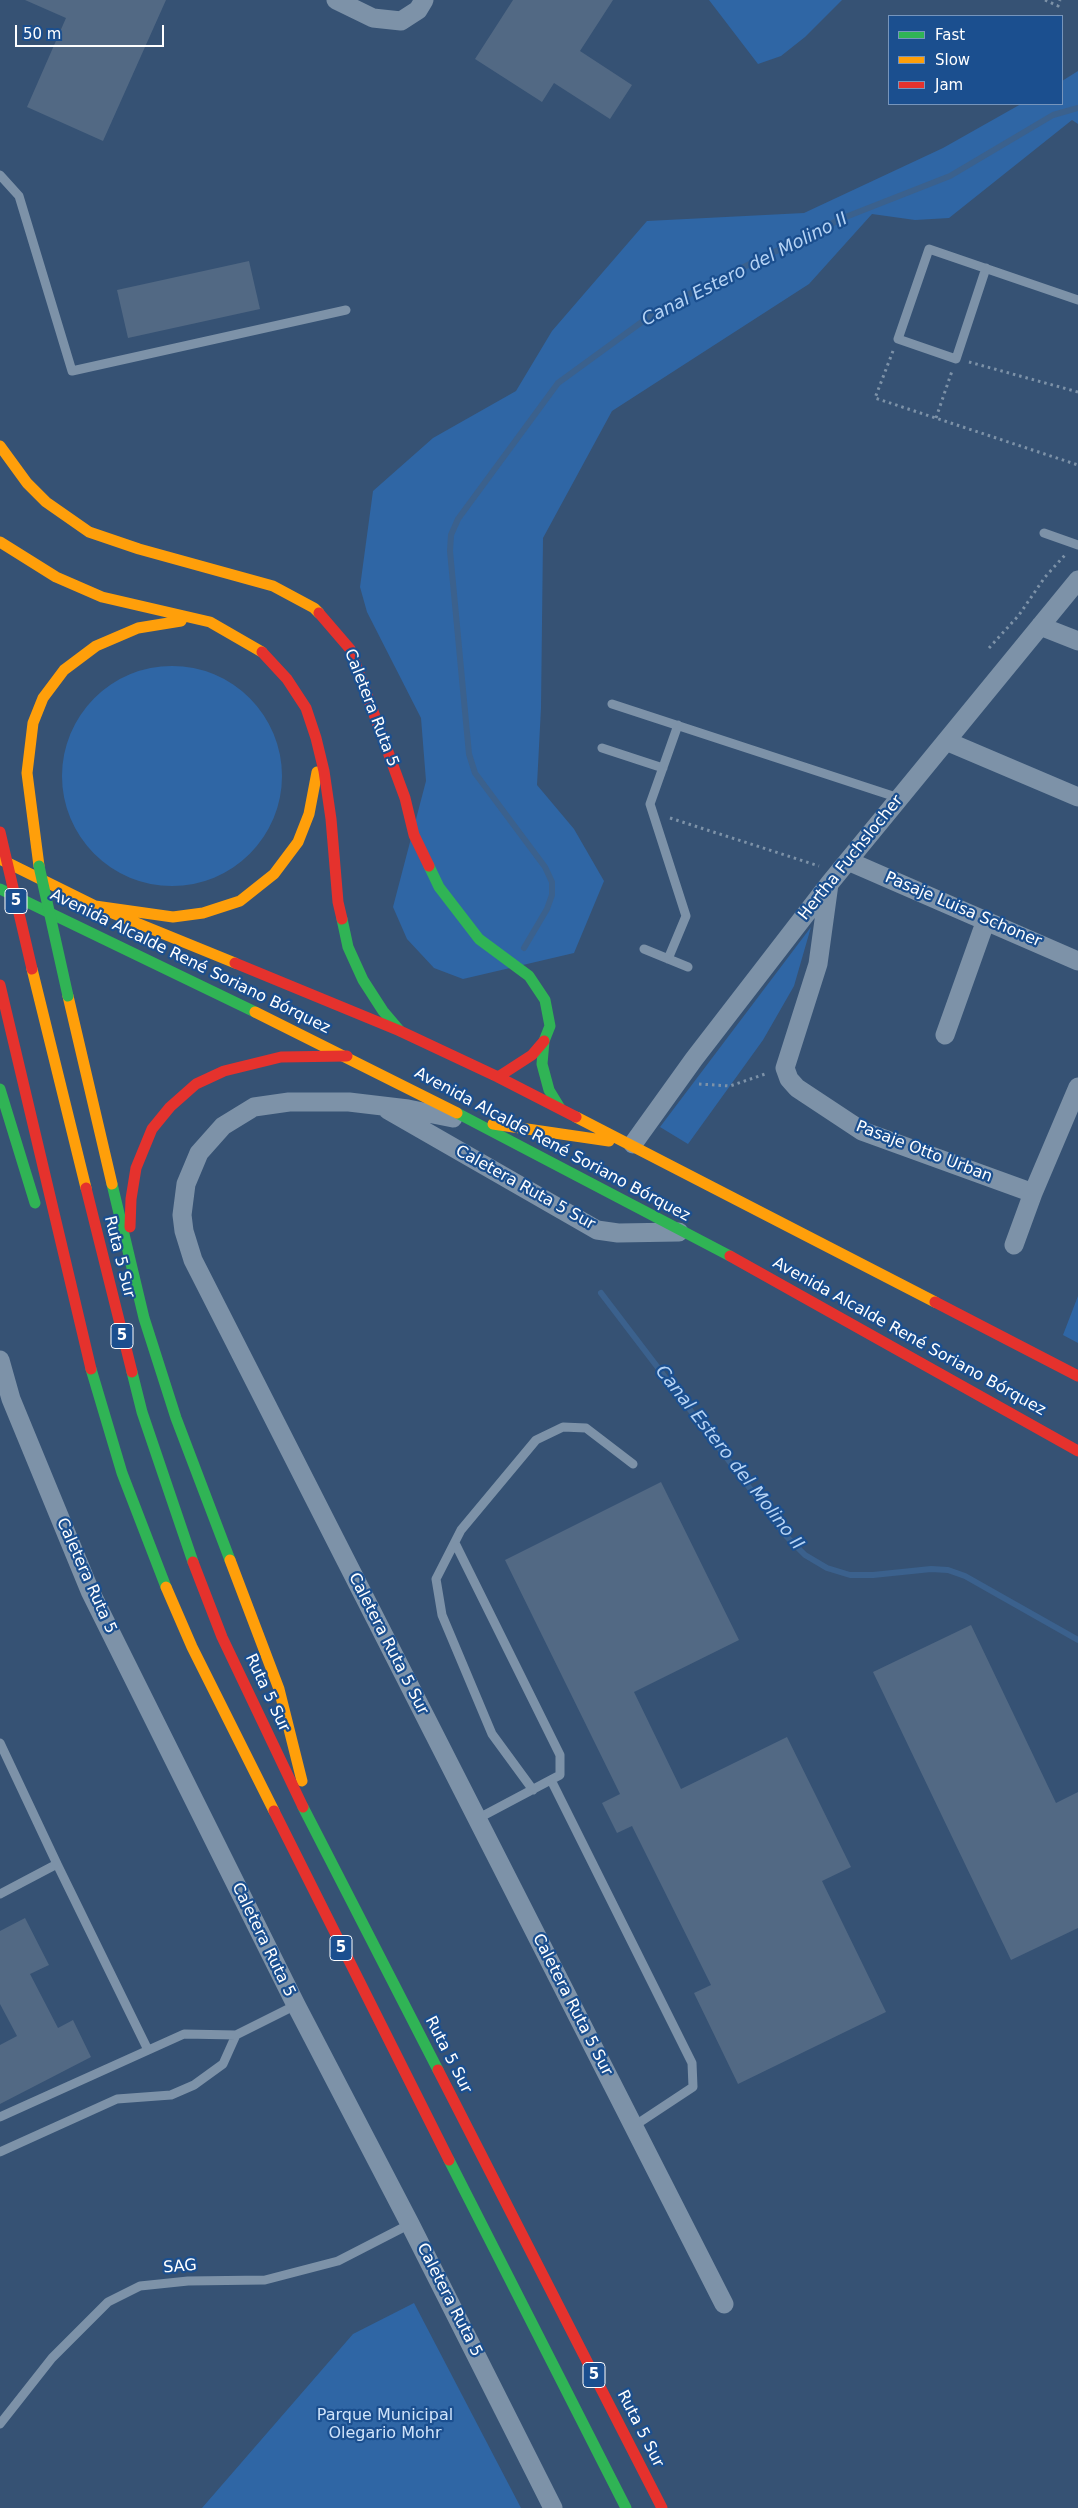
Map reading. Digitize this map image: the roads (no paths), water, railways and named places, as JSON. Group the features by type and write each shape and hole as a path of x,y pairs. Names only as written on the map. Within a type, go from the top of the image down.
{"main road":[{"name":"Caletera Ruta 5","path":"0,446 27,483 46,502 88,532 139,549 272,586 301,600 327,621 350,649 405,798 414,835 425,861 451,905 474,933 529,976 538,987 549,1014 550,1026 544,1041 542,1064 549,1090 560,1108"},
{"path":"0,542 47,572 102,597 210,622 250,644 279,668 306,708 316,738 329,796 338,902 348,947 362,980 400,1031"},
{"path":"210,622 170,621 123,634 84,654 64,670 49,688 33,722 27,773 38,866 144,1318 176,1418 279,1689 296,1752 308,1816"},
{"path":"95,906 156,916 188,915 227,907 263,884 284,863 304,829 317,774 316,738"},
{"name":"Ruta 5 Sur","path":"0,832 127,1356 159,1468 187,1547 222,1636 308,1816 662,2508"},
{"name":"Avenida Alcalde René Soriano Bórquez","path":"0,859 95,906 400,1031 498,1077 633,1144 1078,1376"},
{"name":"Avenida Alcalde René Soriano Bórquez","path":"0,889 347,1056 473,1121 794,1291 1078,1451"},
{"name":"5","path":"0,985 92,1373 140,1522 192,1647 374,2014 626,2508"},
{"path":"498,1077 532,1055 544,1041"},
{"path":"129,1258 131,1199 136,1168 152,1128 170,1107 196,1084 242,1065 303,1055 347,1056"},
{"path":"0,1089 38,1212"},
{"path":"473,1121 633,1144"},
{"path":"0,1131 22,1165"},
{"path":"51,1250 92,1373"}],"street":[{"path":"336,0 373,18 401,21 418,10 424,0"},
{"name":"Hertha Fuchslocher","path":"633,1144 677,1082 838,872 1078,580"},
{"path":"1040,626 1078,641"},
{"path":"946,741 1078,797"},
{"name":"Pasaje Luisa Schoner","path":"838,872 986,920 1078,961"},
{"name":"Pasaje Otto Urban","path":"838,872 818,964 785,1068 789,1079 797,1088 858,1129 1033,1194"},
{"path":"945,1035 986,920"},
{"path":"1014,1245 1078,1086"},
{"name":"Caletera Ruta 5 Sur","path":"473,1121 379,1105 289,1102 254,1107 238,1115 210,1139 190,1170 183,1200 184,1231 193,1260 724,2304"},
{"name":"Caletera Ruta 5 Sur","path":"379,1105 597,1230 618,1233 683,1232"},
{"name":"Caletera Ruta 5","path":"0,1360 5,1400 90,1592 296,2005 410,2224 553,2508"}],"lane":[{"path":"0,175 19,196 72,371 346,310"},
{"path":"986,268 956,359 898,339 929,249 986,268 1078,300"},
{"path":"1044,533 1077,544"},
{"path":"612,704 899,798"},
{"path":"668,959 686,916 650,804 678,725"},
{"path":"602,748 663,768"},
{"path":"644,950 688,967"},
{"path":"532,1790 492,1734 442,1615 436,1579 462,1530 536,1440 563,1428 586,1428 633,1464"},
{"path":"454,1544 560,1755 560,1775 477,1819"},
{"path":"0,1743 56,1864 148,2050"},
{"path":"550,1780 692,2063 693,2087 634,2126"},
{"path":"0,1894 56,1864"},
{"path":"0,2117 184,2034 236,2035 296,2005"},
{"path":"0,2152 117,2099 171,2095 194,2085 223,2064 236,2035"},
{"name":"SAG","path":"0,2424 52,2358 108,2302 140,2286 188,2281 265,2280 338,2261 410,2224"}],"waterway":[{"name":"Canal Estero del Molino II","path":"524,948 547,909 552,895 552,882 545,867 475,773 469,754 450,551 451,535 458,519 558,383 650,316 677,300 843,218 950,176 1053,115 1078,108"},
{"name":"Canal Estero del Molino II","path":"601,1293 787,1537 805,1555 827,1568 850,1575 873,1575 931,1569 948,1570 965,1576 1078,1640"}],"park label":[{"name":"Parque Municipal Olegario Mohr","path":"385,2425"}]}
